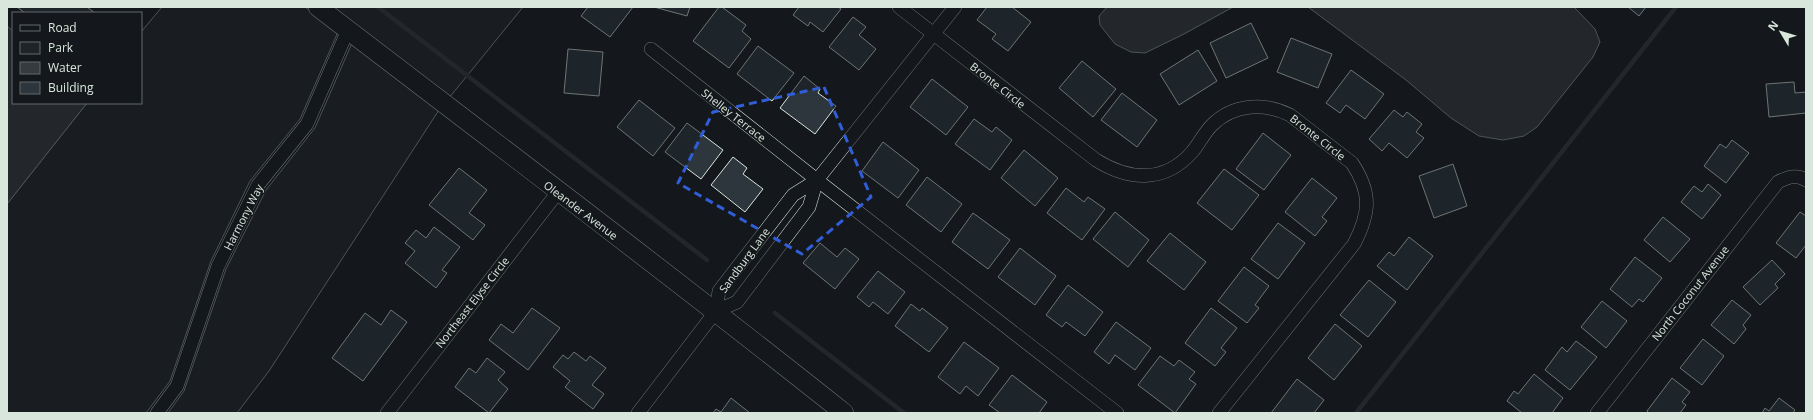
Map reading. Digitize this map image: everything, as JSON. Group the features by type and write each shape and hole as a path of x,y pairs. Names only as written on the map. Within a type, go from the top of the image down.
{"street":[{"name":"Oleander Avenue","path":"318,7 558,192 716,311 844,413"},
{"name":"Bronte Circle","path":"899,7 1096,160 1119,173 1140,176 1165,172 1177,165 1191,153 1211,126 1223,116 1236,110 1264,106 1280,110 1290,115 1352,163 1361,178 1366,194 1367,206 1362,228 1354,244 1219,413"},
{"name":"Sandburg Lane","path":"716,311 719,291 793,195 817,180 956,7"},
{"name":"Harmony Way","path":"157,413 177,386 218,266 258,185 307,124 348,30"},
{"name":"Shelley Terrace","path":"651,49 817,180"},
{"name":"North Coconut Avenue","path":"1597,413 1768,193 1778,182 1788,177 1795,176 1806,180"},
{"name":"Sandburg Lane","path":"716,311 737,302 809,207 817,180"},
{"path":"817,180 1117,413"},
{"name":"Northeast Elyse Circle","path":"387,413 558,192"},
{"path":"638,413 716,311"}],"highlighted area":[{"path":"824,87 871,197 802,254 678,183 713,112"}],"green space":[{"path":"162,7 305,7 338,32 300,119 250,181 211,261 170,381 146,413 7,413 7,204 86,104 142,104 142,31"},
{"path":"331,7 523,7 449,98"},
{"path":"352,43 439,110 269,371 237,413 168,413 184,391 226,269 266,190 315,128"}],"water":[{"path":"1107,7 1233,7 1184,34 1145,53 1131,52 1115,44 1100,25 1099,16"},
{"path":"1308,7 1574,7 1595,29 1600,42 1593,57 1537,127 1524,136 1503,140 1479,136 1451,118 1406,80"},
{"path":"7,26 12,30 12,104 86,104 7,204"}],"building":[{"path":"17,7 87,7 94,12 24,12"},
{"path":"588,7 633,7 610,37 581,16"},
{"path":"654,7 690,7 687,16"},
{"path":"719,7 722,7 746,25 742,31 751,39 729,68 693,41"},
{"path":"799,7 838,7 841,9 823,32 810,22 808,26 793,15"},
{"path":"987,7 1012,7 1031,22 1008,51 992,39 996,34 977,20"},
{"path":"1628,7 1646,7 1639,16"},
{"path":"853,17 866,27 859,35 876,49 859,70 829,47"},
{"path":"1251,23 1268,58 1226,78 1210,43"},
{"path":"1291,38 1332,54 1318,88 1277,72"},
{"path":"758,46 794,73 772,101 737,74"},
{"path":"568,49 603,52 599,96 564,93"},
{"path":"1198,50 1217,81 1179,105 1160,74"},
{"path":"1082,61 1116,89 1093,117 1059,88"},
{"path":"1351,70 1384,94 1365,119 1346,105 1340,113 1326,103"},
{"path":"804,76 820,89 818,93 836,106 815,134 780,108"},
{"path":"932,79 968,107 946,135 910,107"},
{"path":"1794,82 1795,93 1806,92 1806,113 1769,117 1766,84"},
{"path":"1122,93 1157,120 1137,147 1101,120"},
{"path":"639,100 675,128 653,156 617,127"},
{"path":"1394,110 1403,117 1407,112 1422,124 1416,132 1424,138 1407,158 1389,143 1382,151 1369,139"},
{"path":"974,119 992,132 996,127 1012,140 990,170 955,144"},
{"path":"687,123 723,150 701,179 665,152"},
{"path":"1263,133 1291,155 1264,190 1236,169"},
{"path":"1732,140 1749,153 1726,183 1704,166 1720,144 1726,148"},
{"path":"883,142 919,170 898,198 862,171"},
{"path":"1024,150 1058,178 1035,206 1001,178"},
{"path":"733,157 747,168 743,174 763,189 745,212 711,185"},
{"path":"1453,164 1467,206 1434,218 1419,176"},
{"path":"459,168 487,190 469,213 485,225 473,240 429,205"},
{"path":"1224,169 1259,195 1232,230 1197,203"},
{"path":"927,177 962,204 941,232 906,205"},
{"path":"1312,178 1337,198 1322,217 1327,221 1315,236 1285,212"},
{"path":"1708,184 1721,195 1702,219 1681,202 1694,186 1702,192"},
{"path":"1066,188 1084,202 1088,197 1105,209 1082,240 1047,213"},
{"path":"1115,212 1149,240 1128,267 1093,239"},
{"path":"1800,212 1806,216 1806,245 1796,258 1776,243"},
{"path":"973,213 1010,240 988,269 952,242"},
{"path":"1663,217 1690,239 1670,262 1644,240"},
{"path":"1278,223 1305,243 1278,279 1251,259"},
{"path":"434,227 460,247 442,270 447,273 436,288 405,263 415,251 405,243 416,230 426,238"},
{"path":"1170,233 1206,262 1184,290 1147,261"},
{"path":"1409,237 1433,256 1407,290 1377,266 1389,252 1394,256"},
{"path":"820,243 837,257 845,248 859,259 835,289 803,263"},
{"path":"1020,248 1056,276 1035,305 998,277"},
{"path":"1635,257 1662,278 1643,302 1639,299 1632,307 1610,289"},
{"path":"1772,260 1785,274 1775,284 1778,288 1760,305 1743,287"},
{"path":"1244,267 1269,286 1255,305 1259,308 1247,323 1218,301"},
{"path":"878,271 905,292 888,314 873,302 869,307 857,297"},
{"path":"1369,280 1396,302 1368,337 1340,315"},
{"path":"1068,285 1103,312 1085,336 1066,322 1062,327 1046,315"},
{"path":"1732,300 1751,315 1743,325 1746,329 1734,344 1711,325"},
{"path":"1602,301 1627,321 1606,348 1581,327"},
{"path":"911,304 920,311 922,308 948,328 929,352 895,326"},
{"path":"532,308 560,328 528,370 489,340 501,324 513,333"},
{"path":"1211,308 1237,328 1221,348 1226,352 1215,366 1185,343"},
{"path":"391,310 407,322 363,381 332,358 365,313 381,325"},
{"path":"1116,322 1151,348 1135,370 1115,355 1109,364 1094,352"},
{"path":"1335,324 1362,346 1334,380 1308,358"},
{"path":"1703,339 1724,356 1702,385 1680,368"},
{"path":"1576,341 1597,357 1570,390 1545,370 1562,347 1567,352"},
{"path":"964,342 999,368 978,396 966,386 960,394 938,377"},
{"path":"574,352 586,361 590,356 606,368 592,385 604,394 593,409 565,387 570,381 553,367 563,355 568,359"},
{"path":"1160,356 1174,366 1179,360 1195,372 1189,379 1196,384 1175,413 1138,385"},
{"path":"487,358 505,372 498,380 508,389 489,413 455,387 469,368 476,373"},
{"path":"1534,374 1563,398 1552,413 1522,413 1507,401 1514,391 1518,394"},
{"path":"1012,375 1047,402 1039,413 1000,413 989,405"},
{"path":"1672,378 1690,392 1682,402 1686,405 1680,413 1649,413 1647,411"},
{"path":"1297,379 1324,400 1314,413 1271,413"},
{"path":"731,398 750,413 713,413 716,409 721,412"},
{"path":"1779,398 1795,410 1793,413 1762,413 1765,408 1769,411"}],"waterway":[{"path":"378,7 707,260"},
{"path":"1356,413 1676,7"},
{"path":"775,313 904,413"}]}
